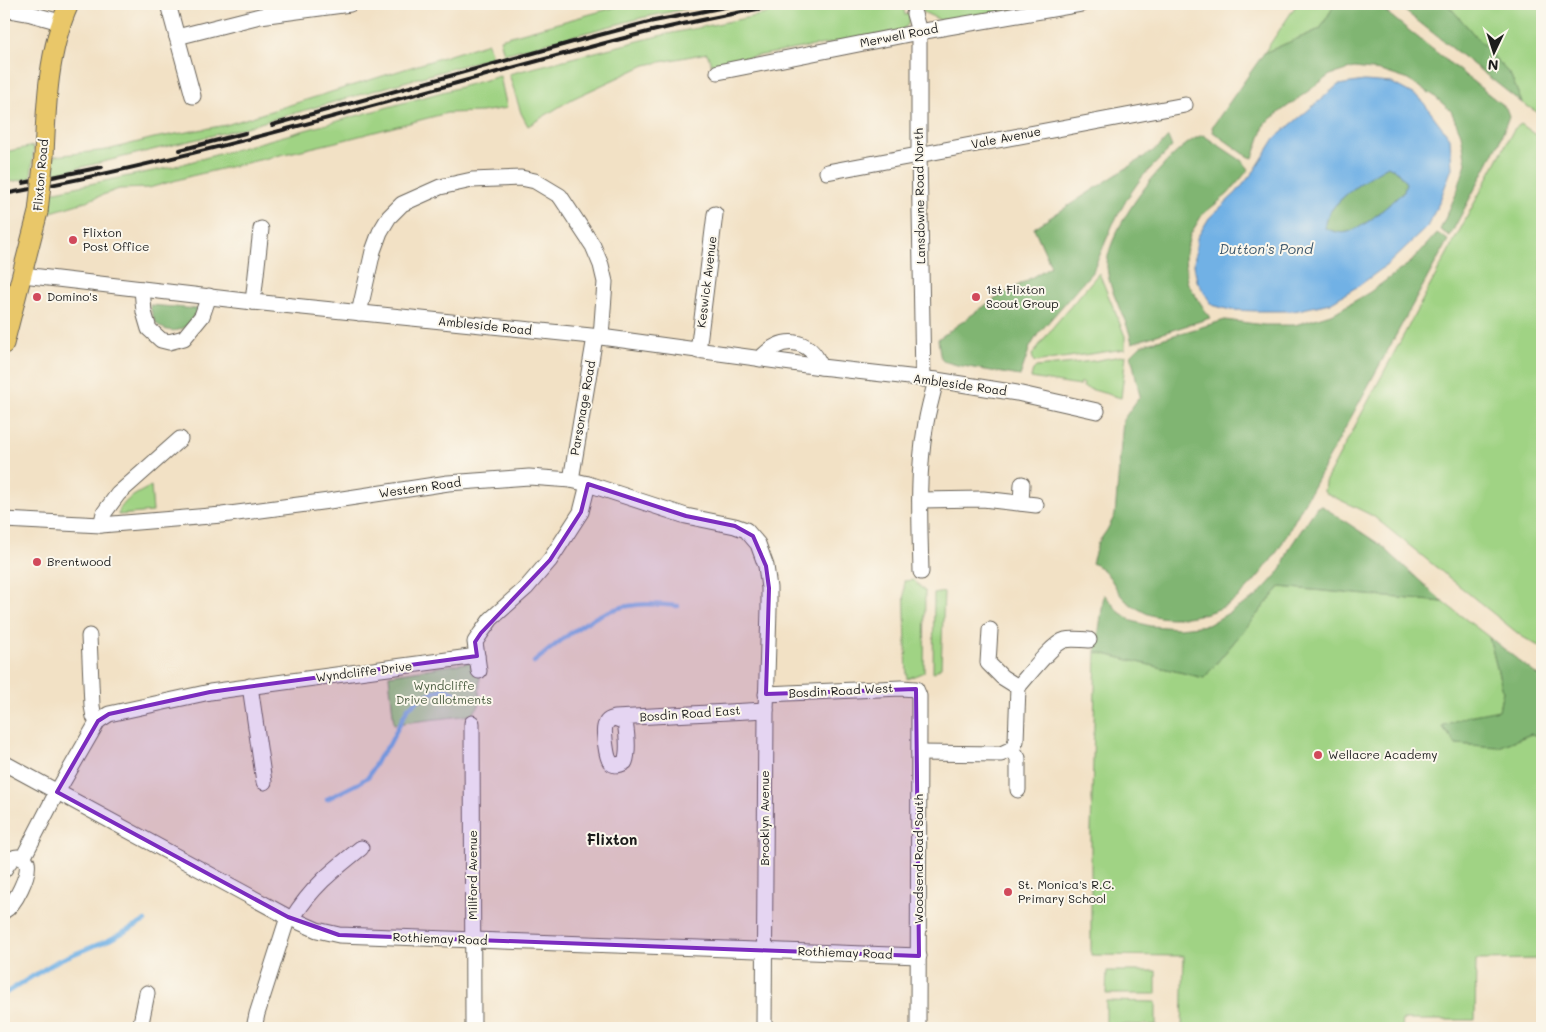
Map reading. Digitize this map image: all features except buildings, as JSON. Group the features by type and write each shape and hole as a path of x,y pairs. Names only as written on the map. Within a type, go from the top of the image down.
{"main road":[{"name":"Flixton Road","path":"4,344 38,212 48,88 60,22 69,4"}],"street":[{"path":"168,4 193,96"},
{"path":"177,37 260,16 350,4"},
{"name":"Merwell Road","path":"718,72 919,32 1081,4"},
{"path":"4,9 60,22"},
{"name":"Lansdowne Road North","path":"914,14 919,32 919,154 930,380"},
{"name":"Vale Avenue","path":"827,172 1184,105"},
{"name":"Parsonage Road","path":"359,313 373,250 380,232 389,217 402,204 440,187 472,180 504,178 521,178 535,181 560,196 593,246 602,265 606,282 598,337 571,480"},
{"name":"Keswick Avenue","path":"698,350 715,214"},
{"path":"253,302 261,229"},
{"name":"Ambleside Road","path":"23,275 253,302 598,337 930,380 1017,393 1097,411"},
{"path":"142,289 144,312 149,330 161,340 169,342 184,338 202,316 209,296"},
{"path":"760,359 776,345 793,342 811,350 818,358 821,367"},
{"path":"921,572 920,500 924,431 930,380"},
{"path":"101,525 104,513 118,494 180,440"},
{"name":"Western Road","path":"4,520 101,525 222,515 448,483 529,478 571,480 686,516 746,530 758,544 766,566 769,609"},
{"path":"479,671 475,642 491,619 526,588 550,560 581,512 588,484"},
{"path":"1021,502 1022,484"},
{"path":"920,500 983,499 1036,504"},
{"name":"Brooklyn Avenue","path":"764,1028 766,702 769,609"},
{"path":"990,630 988,663 1002,677 1018,687"},
{"path":"23,858 57,792 98,721 94,716 92,706 89,636"},
{"path":"919,753 1002,754 1012,749 1016,741 1018,687 1051,650 1063,640 1089,640"},
{"name":"Wyndcliffe Drive","path":"98,721 109,714 210,692 477,656"},
{"path":"250,686 264,782"},
{"name":"Bosdin Road West","path":"766,702 901,688 916,690"},
{"name":"Woodsend Road South","path":"916,690 918,696 919,753 918,1028"},
{"name":"Bosdin Road East","path":"615,718 766,702"},
{"name":"Millford Avenue","path":"472,722 473,1028"},
{"path":"1012,749 1018,758 1018,790"},
{"name":"Rothiemay Road","path":"4,763 290,918 318,930 339,935 919,956"},
{"path":"254,1028 262,997 290,918 318,884 361,848"},
{"path":"4,870 13,857 23,858 27,862 28,873 10,907 4,911"},
{"path":"140,1028 147,993"}],"highlighted area":[{"path":"588,484 686,516 735,526 753,536 766,566 769,588 766,694 916,689 919,956 339,935 288,917 57,792 98,721 109,714 210,692 477,656 475,642 481,633 550,560 581,512"}],"green space":[{"path":"627,4 710,4 641,18 504,54 500,39"},
{"path":"814,4 903,4 905,15 909,14 909,21 904,28 894,32 711,64 707,53 645,65 572,99 528,126 521,113 509,74 658,36"},
{"path":"922,4 1042,4 940,20 923,12"},
{"path":"1297,4 1335,4 1320,29 1264,53"},
{"path":"1335,4 1376,4 1506,108 1509,116 1499,143 1450,236 1440,230 1457,192 1466,163 1461,134 1451,111 1433,95 1406,79 1381,71 1354,68 1330,75 1265,123 1253,158 1247,156 1213,132 1212,127 1264,53 1320,29"},
{"path":"1396,4 1447,4 1511,76 1522,103"},
{"path":"1447,4 1542,4 1542,115 1522,103 1511,76"},
{"path":"488,43 492,57 239,129 53,174 54,156 107,150 154,138 226,125"},
{"path":"500,76 507,108 481,112 447,113 149,188 119,189 48,213 51,192 172,167"},
{"path":"1521,124 1542,139 1542,648 1521,636 1373,516 1324,492 1325,482 1514,129"},
{"path":"1203,135 1242,161 1249,169 1228,194 1202,215 1190,235 1185,257 1187,282 1210,318 1132,343 1130,333 1108,277 1109,252 1128,212 1158,172 1189,142"},
{"path":"1168,137 1172,147 1142,177 1128,197 1113,224 1093,271 1038,334 1030,347 1020,376 943,361 940,355 938,339 990,302 1051,266 1034,228 1159,147"},
{"path":"34,146 31,178 4,183 4,152"},
{"path":"1388,166 1398,172 1406,183 1404,192 1355,230 1342,233 1325,228 1326,220 1331,211 1349,192"},
{"path":"1437,233 1448,240 1279,549 1259,576 1242,594 1228,604 1219,609 1195,616 1160,617 1146,613 1126,601 1106,572 1092,563 1098,543 1115,515 1123,420 1140,396 1131,355 1141,345 1225,320 1264,325 1295,325 1334,313 1370,292 1411,262"},
{"path":"1099,273 1125,336 1125,349 1034,362 1032,355"},
{"path":"150,305 198,309 191,322 182,329 174,331 165,329 157,324"},
{"path":"1126,355 1121,398 1083,387 1084,384 1080,382 1079,386 1031,378 1036,367 1093,361"},
{"path":"151,486 153,512 118,515 127,501"},
{"path":"1322,506 1382,546 1443,602 1280,587 1204,678 1096,652 1104,594 1118,611 1132,621 1150,626 1179,628 1208,625 1256,597 1281,570 1290,547 1317,507"},
{"path":"913,580 925,591 924,672 907,679 904,581"},
{"name":"Wellacre Academy","path":"1280,587 1443,602 1489,637 1503,691 1499,711 1468,716 1442,726 1456,744 1499,747 1531,734 1542,737 1542,959 1476,960 1475,1020 1403,1020 1402,1028 1182,1028 1184,956 1091,955 1091,832 1096,652 1204,678"},
{"path":"944,592 941,667 933,673 934,594"},
{"path":"1489,637 1542,679 1542,737 1531,734 1499,747 1456,744 1442,726 1468,716 1499,710 1503,691"},
{"name":"Wyndcliffe Drive allotments","path":"472,662 480,677 479,706 471,715 394,724 389,675"},
{"path":"1107,971 1156,971 1156,994 1106,994"},
{"path":"1106,1001 1156,1002 1156,1025 1106,1024"}],"water":[{"name":"Dutton's Pond","path":"1364,81 1392,83 1420,98 1450,138 1452,168 1439,203 1427,227 1387,265 1360,285 1330,303 1294,311 1230,310 1212,305 1197,281 1194,265 1197,238 1209,218 1236,193 1255,170 1275,138 1338,85","holes":["1388,166 1398,172 1406,183 1404,192 1362,226 1345,233 1325,228 1326,220 1331,211 1349,192"]}],"waterway":[{"path":"534,662 581,626 607,612 621,607 640,604 678,606"},
{"path":"327,799 369,776 379,757 389,745 408,708 424,696 445,688 459,696"},
{"path":"4,994 59,960 109,940 145,921"}],"railway":[{"path":"272,125 649,22 740,4"},
{"path":"4,194 85,178 247,139 648,32 782,4"},
{"path":"180,150 245,133"},
{"path":"23,183 102,167"}],"place":[{"name":"Flixton Post Office","path":"73,240"},
{"name":"Domino's","path":"37,297"},
{"name":"1st Flixton Scout Group","path":"976,297"},
{"name":"Brentwood","path":"37,562"},
{"name":"Wellacre Academy","path":"1318,755"},
{"name":"St. Monica's R.C. Primary School","path":"1008,892"}],"district":[{"name":"Flixton","path":"612,840"}]}
